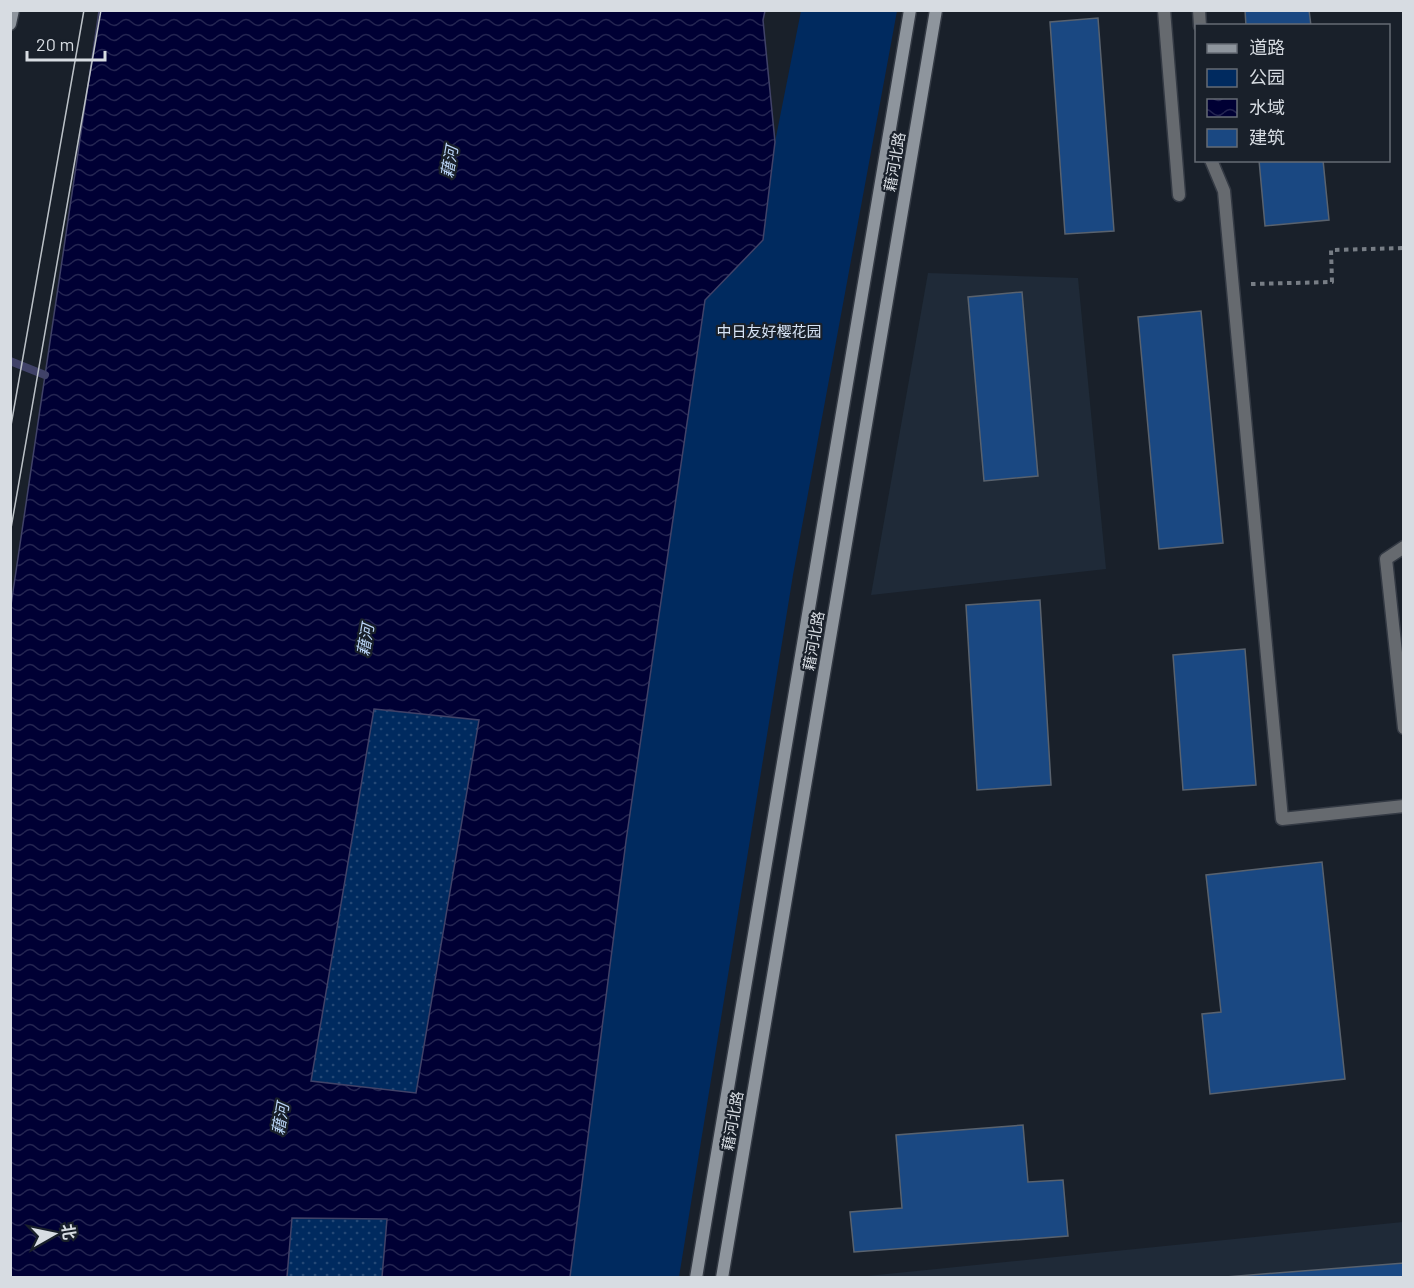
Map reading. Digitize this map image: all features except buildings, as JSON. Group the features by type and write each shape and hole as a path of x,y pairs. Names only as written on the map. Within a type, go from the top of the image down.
{"main road":[{"path":"10,24 13,10"},
{"name":"藉河北路","path":"696,1278 910,10"},
{"name":"藉河北路","path":"722,1278 936,10"}],"lane":[{"path":"1164,10 1179,195"},
{"path":"1212,162 1224,191 1282,819 1404,806"},
{"path":"1404,547 1386,559 1404,728"}],"path":[{"path":"1232,285 1332,282 1331,250 1404,248"}],"shaded area":[{"path":"928,273 1078,278 1106,569 871,595"},
{"path":"1403,1222 1403,1277 857,1277"}],"green space":[{"name":"中日友好樱花园","path":"801,11 897,11 793,575 679,1277 570,1278 626,841 705,300 763,240 775,142"},
{"path":"374,709 480,720 416,1093 311,1081"},
{"path":"291,1218 387,1218 382,1277 287,1278"}],"water":[{"name":"藉河","path":"99,11 765,11 763,20 775,142 763,240 705,300 626,841 570,1277 382,1277 387,1219 292,1218 287,1277 11,1277 11,605","holes":["374,709 479,720 416,1093 311,1081"]}],"waterway":[{"path":"10,361 45,375"}],"tram line":[{"path":"10,431 84,10"},
{"path":"10,534 101,10"}]}
